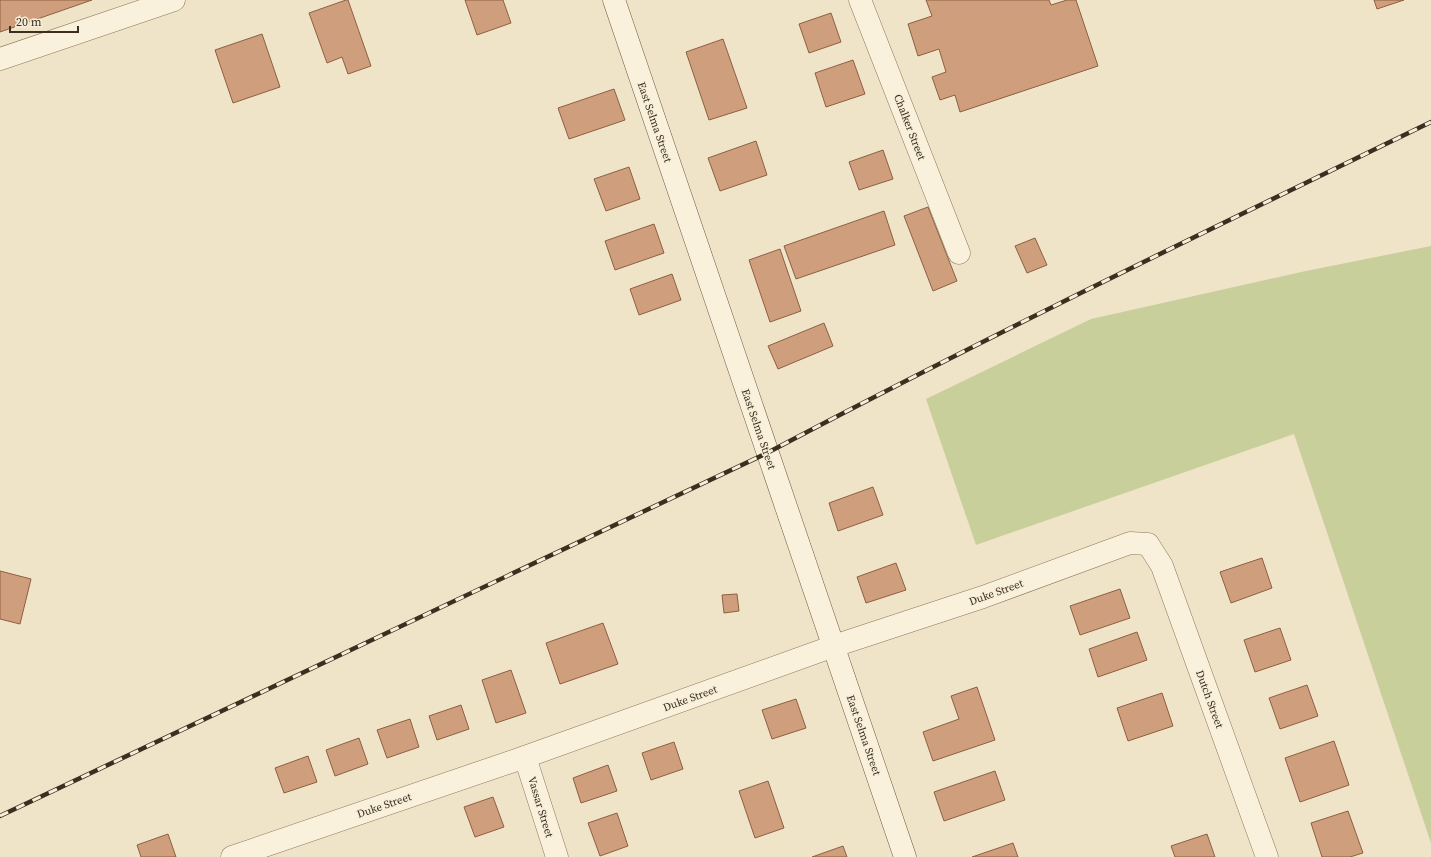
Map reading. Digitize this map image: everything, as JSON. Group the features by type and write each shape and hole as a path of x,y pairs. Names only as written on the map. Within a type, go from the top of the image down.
{"street":[{"path":"0,59 174,0"},
{"name":"East Selma Street","path":"614,0 905,857"},
{"name":"Chalker Street","path":"860,0 959,253"},
{"name":"Duke Street","path":"232,857 525,757 834,646 983,597 1130,543 1148,544"},
{"name":"Dutch Street","path":"1148,544 1162,566 1267,857"},
{"name":"Vassar Street","path":"525,757 557,857"}],"green space":[{"path":"1431,246 1431,843 1294,434 976,545 926,399 1091,319 1306,271"}],"building":[{"path":"0,0 92,0 0,32"},
{"path":"348,0 371,66 348,74 342,57 327,63 309,13"},
{"path":"465,0 503,0 511,23 477,35"},
{"path":"926,0 1049,0 1051,5 1067,0 1076,0 1098,66 960,112 955,95 940,100 932,77 946,72 939,49 918,56 908,24 932,16"},
{"path":"1374,0 1404,0 1377,9"},
{"path":"831,13 841,42 809,53 799,24"},
{"path":"262,34 280,87 233,103 215,50"},
{"path":"723,39 747,108 709,120 686,52"},
{"path":"853,60 865,94 826,107 815,73"},
{"path":"614,89 625,120 569,139 558,108"},
{"path":"756,141 767,175 720,191 708,158"},
{"path":"883,150 893,179 859,190 849,162"},
{"path":"629,167 640,199 606,211 594,179"},
{"path":"928,207 957,281 933,291 904,216"},
{"path":"884,211 895,245 796,279 784,246"},
{"path":"654,224 664,253 615,270 605,241"},
{"path":"1035,238 1047,265 1027,273 1015,246"},
{"path":"780,249 801,311 770,322 749,260"},
{"path":"672,274 681,300 639,315 630,289"},
{"path":"824,323 833,346 778,369 768,346"},
{"path":"873,487 883,515 838,531 829,503"},
{"path":"1262,558 1272,588 1231,603 1220,572"},
{"path":"896,563 906,590 866,603 857,577"},
{"path":"0,571 31,579 20,624 0,619"},
{"path":"1120,589 1130,618 1080,635 1070,606"},
{"path":"737,594 739,611 724,613 722,595"},
{"path":"603,623 618,664 560,684 546,643"},
{"path":"1280,628 1291,660 1255,672 1244,640"},
{"path":"1137,632 1147,660 1098,677 1089,649"},
{"path":"511,670 526,713 496,723 482,680"},
{"path":"1307,685 1318,716 1280,729 1269,698"},
{"path":"977,687 995,740 933,761 923,732 959,719 951,696"},
{"path":"1162,693 1173,726 1128,741 1117,708"},
{"path":"796,699 806,728 772,739 762,710"},
{"path":"461,705 469,729 437,740 429,716"},
{"path":"410,719 419,747 387,758 377,730"},
{"path":"359,738 368,764 335,776 326,750"},
{"path":"1334,741 1349,785 1300,802 1285,758"},
{"path":"674,742 683,769 651,780 642,753"},
{"path":"308,756 317,782 284,793 275,768"},
{"path":"608,765 617,791 581,803 573,778"},
{"path":"995,771 1005,800 944,821 934,792"},
{"path":"768,781 784,828 755,838 739,791"},
{"path":"493,797 504,827 475,837 464,807"},
{"path":"1348,811 1363,853 1350,857 1322,857 1311,823"},
{"path":"617,813 628,846 600,856 588,823"},
{"path":"168,834 176,857 141,857 137,845"},
{"path":"1207,834 1215,857 1175,857 1171,846"},
{"path":"1013,843 1018,857 972,857"},
{"path":"843,846 847,857 812,857"}],"railway":[{"path":"0,816 767,453 1015,326 1431,122"}]}
